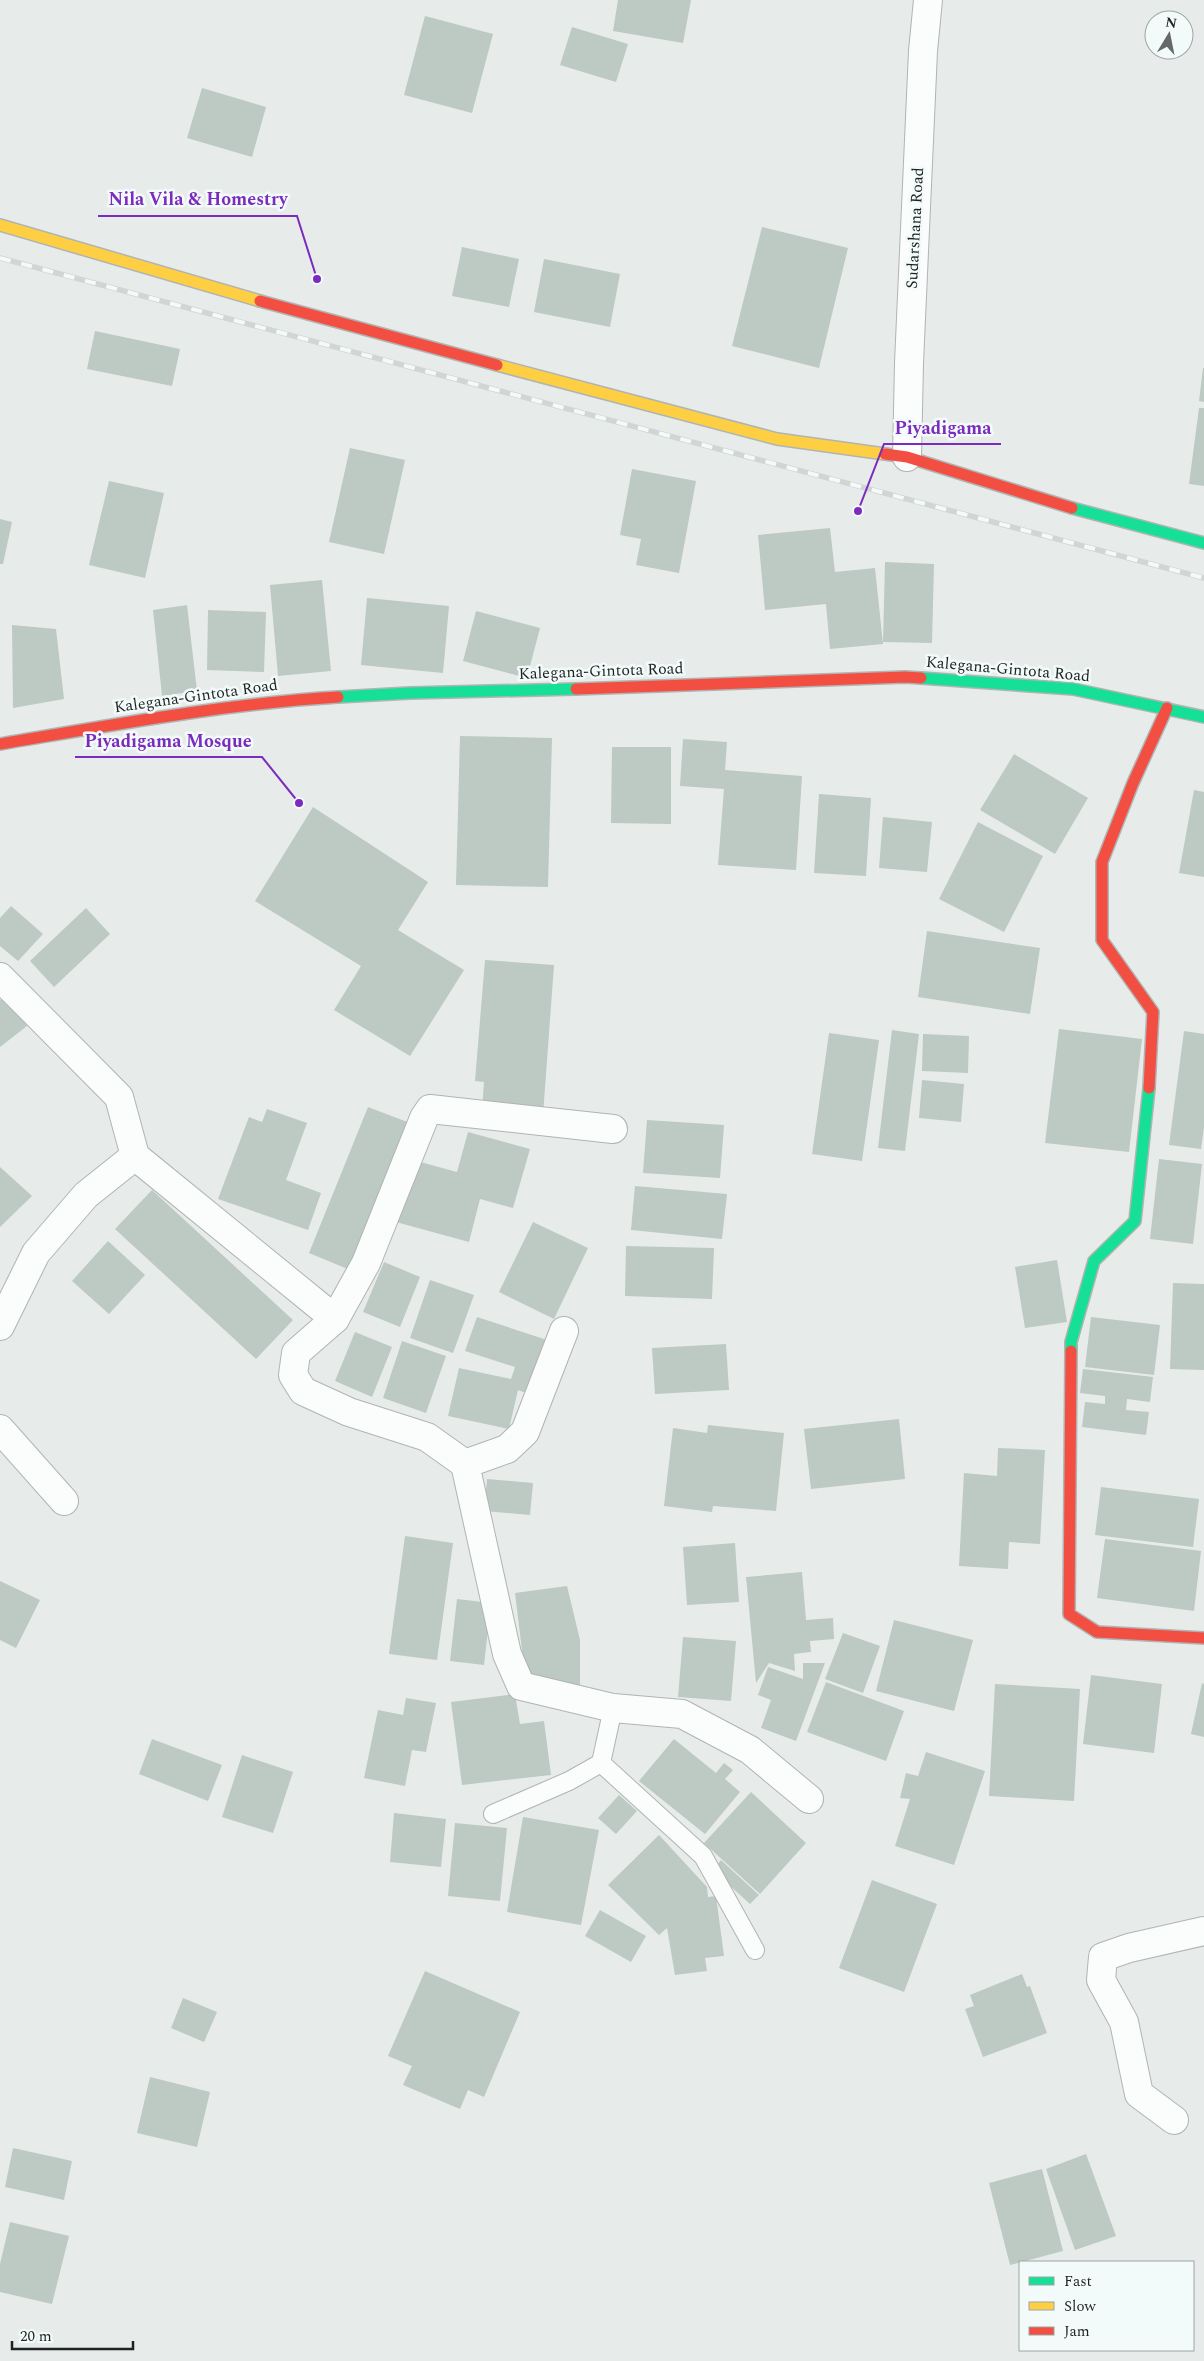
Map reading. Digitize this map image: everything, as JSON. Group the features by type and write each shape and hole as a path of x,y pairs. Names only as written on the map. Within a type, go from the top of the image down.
{"street":[{"name":"Sudarshana Road","path":"907,456 909,363 922,61 928,0"},
{"path":"0,225 279,307 777,439 907,456 1034,498 1204,542"},
{"name":"Kalegana-Gintota Road","path":"0,744 174,714 276,701 410,693 618,688 905,677 1073,688 1204,717"},
{"path":"1167,708 1133,783 1102,862 1102,940 1152,1012 1150,1082 1135,1222 1094,1261 1071,1342 1068,1542 1069,1614 1097,1632 1204,1638"},
{"path":"0,977 119,1096 135,1156 335,1319"},
{"path":"613,1129 430,1109 424,1118 366,1263 335,1319 296,1353 293,1375 303,1391 349,1412 427,1437 465,1464 507,1654 521,1686 613,1708 682,1714 750,1750 809,1799"},
{"path":"0,1326 36,1253 86,1195 135,1156"},
{"path":"465,1464 507,1449 525,1432 564,1331"},
{"path":"0,1428 64,1501"},
{"path":"1174,2120 1139,2094 1124,2022 1101,1980 1103,1958 1129,1948 1204,1931"}],"lane":[{"path":"493,1814 569,1781 601,1763 613,1708"},
{"path":"601,1763 703,1856 754,1950"}],"building":[{"path":"618,0 691,0 683,43 613,31"},
{"path":"425,16 493,34 472,113 404,95"},
{"path":"572,27 628,44 616,82 560,65"},
{"path":"202,88 266,107 252,157 187,138"},
{"path":"762,227 848,248 819,368 732,346"},
{"path":"462,247 519,259 509,307 452,296"},
{"path":"544,259 620,274 610,327 534,312"},
{"path":"95,331 180,349 172,386 87,369"},
{"path":"1204,368 1204,402 1199,401"},
{"path":"1199,408 1204,408 1204,486 1189,484"},
{"path":"350,448 405,460 384,554 329,542"},
{"path":"632,469 696,481 679,573 636,565 641,539 620,535"},
{"path":"109,481 164,493 145,578 89,565"},
{"path":"0,519 12,522 3,564 0,564"},
{"path":"830,528 835,572 875,568 883,644 830,649 826,604 765,610 758,535"},
{"path":"885,562 934,564 932,643 883,642"},
{"path":"322,580 331,671 278,676 270,585"},
{"path":"367,598 449,606 443,673 361,665"},
{"path":"187,605 197,691 162,696 153,610"},
{"path":"208,610 266,612 264,672 207,670"},
{"path":"476,611 540,628 527,678 463,661"},
{"path":"12,625 56,629 64,699 13,708"},
{"path":"460,736 552,738 548,887 456,885"},
{"path":"683,739 727,742 725,770 802,776 796,870 718,865 724,789 680,786"},
{"path":"612,747 671,747 671,824 611,823"},
{"path":"1014,754 1088,798 1055,854 980,810"},
{"path":"1194,790 1204,792 1204,877 1179,873"},
{"path":"819,794 871,798 866,876 814,873"},
{"path":"313,807 428,882 398,930 464,970 410,1056 334,1010 361,966 255,901"},
{"path":"883,817 932,822 927,872 879,868"},
{"path":"978,822 1043,856 1004,932 939,899"},
{"path":"11,906 43,934 18,961 0,946 0,918"},
{"path":"86,908 110,934 54,987 30,961"},
{"path":"927,931 1040,948 1030,1014 918,997"},
{"path":"485,960 554,965 543,1115 482,1110 484,1082 475,1081"},
{"path":"4,997 27,1026 0,1047 0,1000"},
{"path":"1059,1029 1142,1039 1129,1152 1045,1143"},
{"path":"892,1030 919,1034 905,1151 878,1148"},
{"path":"1184,1031 1204,1034 1204,1127 1201,1149 1169,1145"},
{"path":"829,1033 879,1040 862,1161 812,1154"},
{"path":"923,1034 969,1036 968,1073 922,1071"},
{"path":"922,1080 964,1084 961,1122 919,1118"},
{"path":"368,1107 410,1123 350,1270 309,1253"},
{"path":"267,1109 307,1123 286,1180 321,1193 308,1230 218,1199 249,1117 262,1122"},
{"path":"647,1120 724,1125 720,1178 643,1173"},
{"path":"468,1132 530,1149 513,1208 480,1199 469,1242 396,1222 413,1160 457,1172"},
{"path":"1159,1159 1202,1164 1193,1244 1150,1239"},
{"path":"0,1167 32,1196 0,1227"},
{"path":"635,1186 727,1194 722,1239 631,1230"},
{"path":"152,1190 293,1320 256,1359 115,1229"},
{"path":"533,1222 588,1248 554,1319 499,1292"},
{"path":"108,1241 145,1275 109,1314 72,1281"},
{"path":"626,1246 714,1248 712,1299 625,1296"},
{"path":"1057,1260 1067,1322 1025,1328 1015,1267"},
{"path":"384,1262 420,1277 400,1327 363,1312"},
{"path":"430,1280 474,1295 453,1353 410,1338"},
{"path":"1173,1283 1204,1284 1204,1370 1170,1369"},
{"path":"477,1317 550,1341 539,1375 532,1373 526,1393 518,1390 509,1429 448,1416 459,1368 511,1379 515,1367 465,1351"},
{"path":"1091,1317 1160,1325 1154,1375 1085,1367"},
{"path":"355,1332 392,1347 372,1397 335,1381"},
{"path":"402,1341 446,1356 426,1413 383,1398"},
{"path":"726,1344 729,1390 655,1394 652,1348"},
{"path":"1083,1369 1153,1377 1150,1402 1127,1399 1126,1410 1149,1412 1146,1435 1082,1427 1085,1402 1105,1404 1105,1396 1080,1393"},
{"path":"899,1419 905,1479 811,1489 804,1429"},
{"path":"708,1425 784,1433 776,1511 713,1506 712,1512 664,1506 673,1428 707,1433"},
{"path":"998,1448 1045,1450 1040,1544 1009,1542 1008,1569 959,1566 964,1473 997,1476"},
{"path":"487,1479 533,1483 530,1515 484,1511"},
{"path":"1101,1487 1199,1499 1193,1547 1095,1535"},
{"path":"405,1536 453,1543 437,1660 389,1654"},
{"path":"1105,1539 1201,1551 1194,1611 1097,1598"},
{"path":"735,1543 739,1602 687,1605 683,1547"},
{"path":"802,1572 806,1620 833,1618 834,1639 810,1641 811,1652 794,1654 795,1671 769,1663 756,1683 746,1577"},
{"path":"0,1581 40,1600 16,1648 0,1640"},
{"path":"567,1586 580,1640 580,1690 525,1675 515,1593"},
{"path":"457,1599 491,1603 484,1665 450,1661"},
{"path":"894,1620 973,1640 954,1711 876,1691"},
{"path":"843,1633 880,1646 863,1693 825,1679"},
{"path":"683,1637 736,1641 731,1701 678,1697"},
{"path":"803,1663 825,1663 796,1741 761,1728 771,1700 758,1695 768,1667 803,1679"},
{"path":"1091,1675 1162,1684 1154,1753 1083,1744"},
{"path":"826,1682 904,1711 886,1761 807,1732"},
{"path":"1202,1683 1204,1684 1204,1737 1191,1734"},
{"path":"995,1684 1080,1689 1074,1801 989,1796"},
{"path":"515,1694 520,1724 544,1721 551,1775 462,1785 451,1702"},
{"path":"406,1698 436,1703 426,1752 412,1750 405,1786 364,1778 378,1710 403,1715"},
{"path":"152,1739 222,1765 208,1801 139,1774"},
{"path":"674,1739 716,1773 724,1763 733,1770 725,1779 740,1792 705,1834 639,1781"},
{"path":"926,1752 985,1771 954,1865 895,1846 910,1799 900,1798 906,1773 918,1776"},
{"path":"242,1755 293,1772 273,1833 222,1817"},
{"path":"751,1792 806,1843 760,1894 704,1843"},
{"path":"619,1795 637,1811 616,1834 598,1818"},
{"path":"394,1813 446,1819 441,1867 390,1862"},
{"path":"523,1817 599,1830 581,1925 507,1912"},
{"path":"455,1823 507,1828 500,1901 448,1896"},
{"path":"659,1835 707,1887 708,1897 716,1896 724,1956 705,1958 707,1971 675,1975 667,1928 659,1935 608,1885"},
{"path":"721,1860 759,1895 750,1904 713,1870"},
{"path":"872,1880 937,1904 904,1992 839,1968"},
{"path":"600,1910 646,1936 631,1962 585,1936"},
{"path":"425,1971 520,2012 484,2097 468,2090 460,2109 403,2085 412,2066 388,2056"},
{"path":"1022,1974 1027,1987 1030,1986 1047,2033 983,2057 965,2009 974,2006 970,1995"},
{"path":"183,1998 217,2012 204,2042 171,2028"},
{"path":"150,2077 210,2092 197,2147 137,2133"},
{"path":"13,2148 72,2161 64,2200 5,2187"},
{"path":"1086,2154 1116,2236 1075,2250 1046,2169"},
{"path":"1042,2169 1063,2251 1019,2261 1010,2265 989,2183"},
{"path":"10,2222 69,2236 52,2304 0,2292 0,2264"}],"railway":[{"path":"0,258 1204,578"}],"traffic: fast":[{"path":"1072,508 1204,543"},
{"path":"921,678 1073,689 1204,717"},
{"path":"338,697 410,693 576,689"},
{"path":"1071,1351 1071,1342 1094,1261 1135,1221 1149,1088"}],"traffic: slow":[{"path":"0,225 260,301"},
{"path":"497,365 777,439 885,454"}],"traffic: jam":[{"path":"260,301 497,365"},
{"path":"885,454 907,457 1072,508"},
{"path":"576,689 905,677 921,678"},
{"path":"0,744 210,710 338,697"},
{"path":"1149,1088 1153,1012 1102,940 1102,862 1133,783 1167,708"},
{"path":"1071,1351 1069,1614 1097,1632 1204,1638"}],"place":[{"name":"Nila Vila & Homestry","path":"317,279"},
{"name":"Piyadigama","path":"858,511"},
{"name":"Piyadigama Mosque","path":"299,803"}]}
